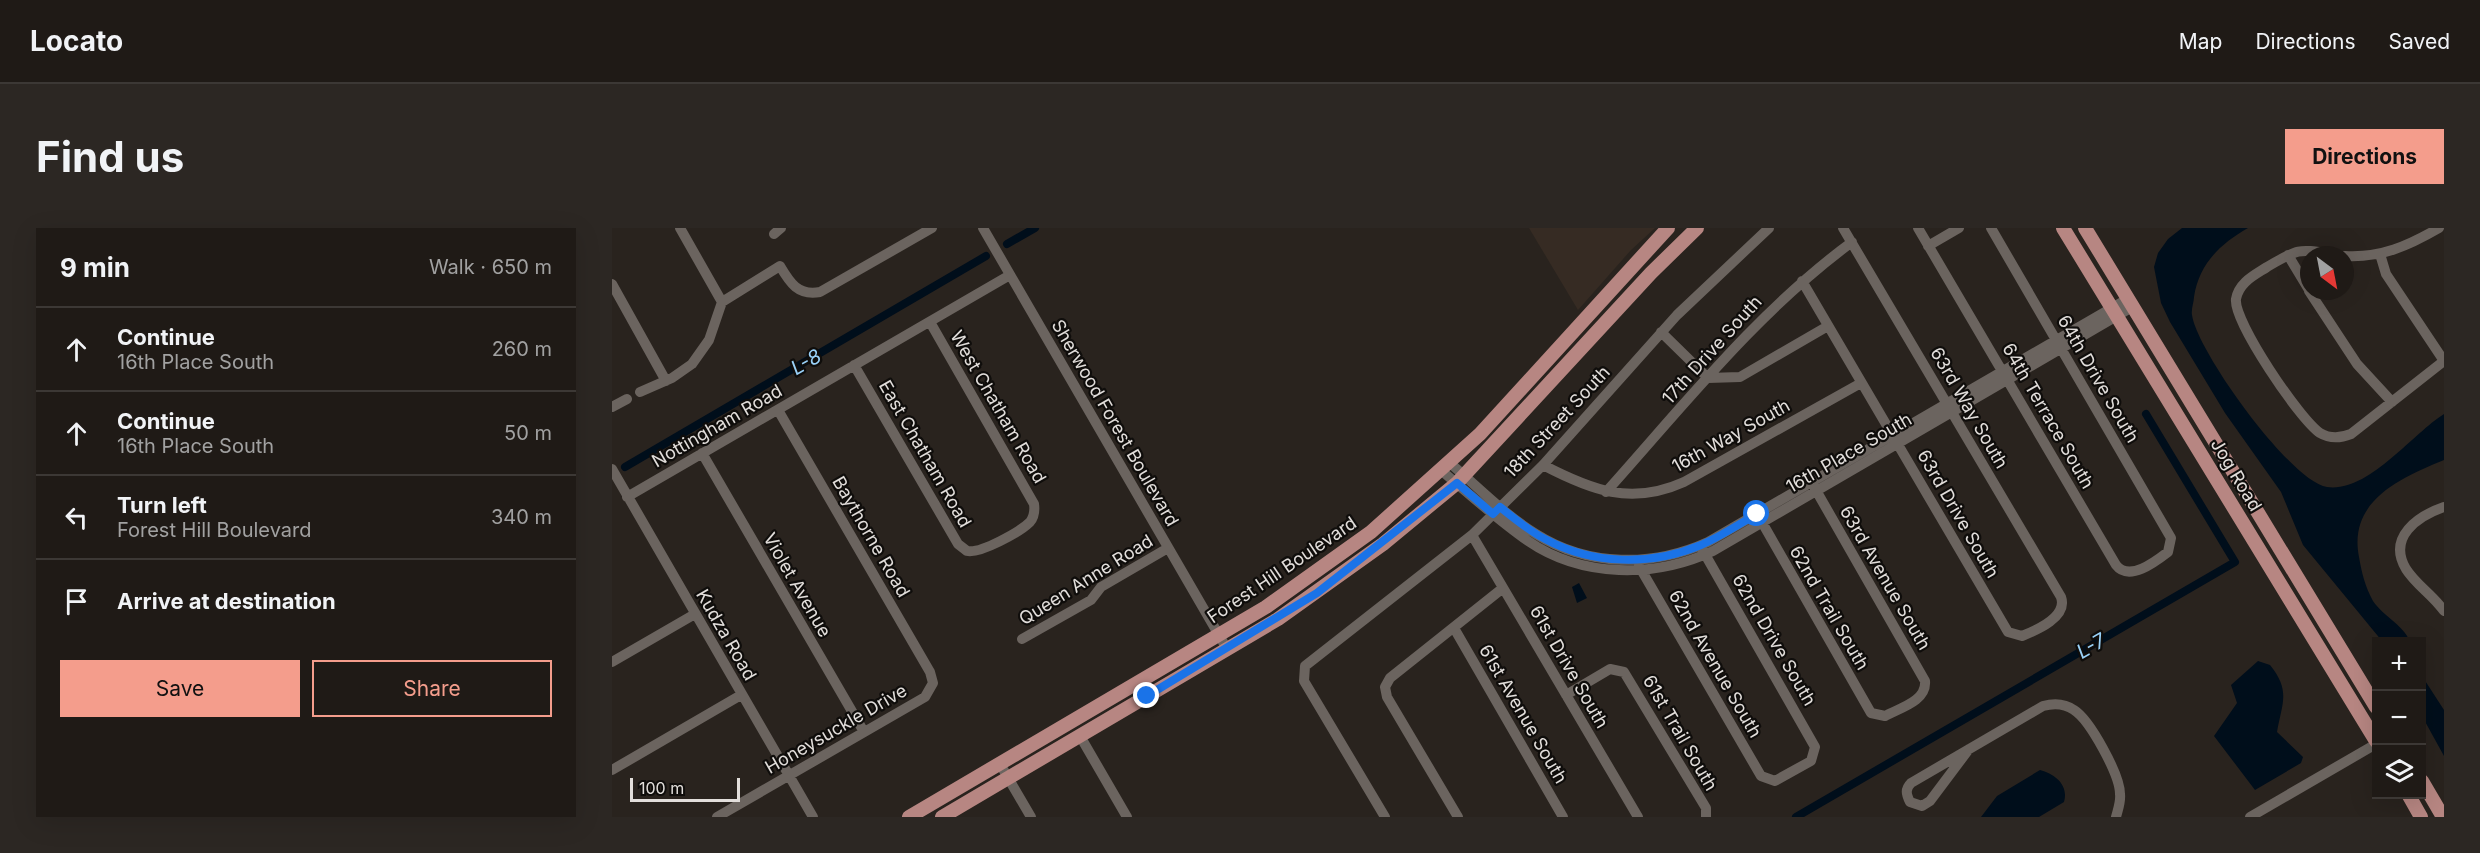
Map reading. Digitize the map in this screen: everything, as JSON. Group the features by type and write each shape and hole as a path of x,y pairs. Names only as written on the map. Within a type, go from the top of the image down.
{"main road":[{"name":"Forest Hill Boulevard","path":"909,817 1220,635 1339,557 1446,467 1513,401 1668,228"},
{"path":"1667,256 1664,244 1680,228"},
{"name":"Forest Hill Boulevard","path":"942,817 1278,619 1350,569 1461,479 1667,256 1696,228"},
{"name":"Jog Road","path":"2063,228 2372,735"},
{"name":"Jog Road","path":"2085,228 2372,700"},
{"path":"1568,365 1568,359 1582,338 1641,273 1649,247"},
{"path":"2426,789 2443,817"},
{"path":"2410,799 2421,817"}],"street":[{"path":"680,228 722,302"},
{"path":"640,392 666,381 692,364 703,351 722,302 780,266 797,290 807,293 820,292 932,228"},
{"name":"Sherwood Forest Boulevard","path":"983,228 1227,649"},
{"name":"18th Street South","path":"1385,817 1304,681 1303,671 1308,663 1472,535 1543,465 1705,286 1769,228"},
{"name":"63rd Way South","path":"1843,228 2061,597 2063,607 2058,616 2026,635 2016,637"},
{"name":"64th Terrace South","path":"1918,228 2119,569 2133,572 2164,555 2170,548"},
{"path":"1928,246 1959,228"},
{"name":"64th Drive South","path":"1991,228 2170,538 2170,548"},
{"path":"2354,255 2380,254 2407,246 2439,228"},
{"name":"17th Drive South","path":"1606,492 1764,316 1802,281 1852,242"},
{"path":"2300,251 2288,255 2247,280 2238,294 2236,305 2241,321 2284,391 2315,429 2335,438 2356,431 2444,361 2386,274 2380,254"},
{"path":"2288,255 2300,276"},
{"name":"Nottingham Road","path":"627,497 1010,275"},
{"name":"63rd Drive South","path":"1802,281 2008,632 2016,637"},
{"path":"612,284 666,381"},
{"path":"2315,300 2350,355 2392,402"},
{"name":"16th Place South","path":"1446,467 1528,541 1567,554 1593,567 1639,565 1664,567 1703,550 1760,518 2131,302"},
{"name":"West Chatham Road","path":"930,322 1032,500 1035,510 1027,524 982,550 972,552"},
{"path":"1661,332 1708,378 1740,377 1828,326"},
{"name":"East Chatham Road","path":"854,366 958,544 972,552"},
{"name":"16th Way South","path":"1543,465 1575,482 1606,492 1647,493 1679,484 1861,383"},
{"path":"612,407 627,399"},
{"name":"Baythorne Road","path":"778,410 930,672 933,683"},
{"name":"Violet Avenue","path":"702,453 864,732"},
{"name":"Kudza Road","path":"612,469 813,817"},
{"name":"63rd Avenue South","path":"1814,487 1925,681 1925,691 1918,698 1885,716 1875,716"},
{"path":"2444,507 2415,520 2403,537 2401,551 2407,571 2444,611"},
{"name":"62nd Trail South","path":"1760,518 1868,709 1875,716"},
{"name":"61st Drive South","path":"1472,535 1638,817"},
{"name":"Queen Anne Road","path":"1022,639 1091,600 1101,587 1168,548"},
{"name":"62nd Drive South","path":"1703,550 1814,742 1815,752 1810,760 1779,779 1770,781"},
{"name":"62nd Avenue South","path":"1639,565 1761,776 1770,781"},
{"path":"1458,817 1387,697 1385,687 1390,678 1503,588"},
{"path":"612,660 695,614"},
{"name":"61st Avenue South","path":"1454,627 1563,817"},
{"name":"61st Trail South","path":"1566,695 1610,669 1620,669 1628,676 1706,808 1706,817"},
{"name":"Honeysuckle Drive","path":"717,817 925,697 933,683"},
{"path":"612,770 741,695"},
{"path":"1969,749 1930,801 1922,806 1910,802 1907,788 1911,783 1969,749 2043,706 2053,703 2065,705 2082,716 2117,775 2121,793 2116,817"},
{"path":"1080,736 1127,817"},
{"path":"2250,817 2372,744"},
{"path":"1000,764 1031,817"}],"shaded area":[{"path":"1529,228 1655,228 1631,250 1578,310"}],"water":[{"path":"2182,228 2248,228 2220,248 2206,265 2197,285 2192,315 2210,356 2227,384 2269,439 2291,463 2311,479 2327,487 2342,486 2358,481 2374,472 2444,414 2444,460 2411,475 2381,494 2369,506 2361,521 2358,537 2359,557 2373,601 2408,637 2379,637 2303,545 2281,492 2225,413 2161,303 2154,267 2158,253 2168,239"},
{"path":"1579,583 1587,598 1577,603 1572,587"},
{"path":"2258,661 2270,665 2281,682 2283,705 2277,732 2303,757 2301,763 2255,790 2214,736 2237,703 2231,685"},
{"path":"2426,682 2444,710 2444,756 2426,723"},
{"path":"2040,770 2056,777 2063,785 2064,802 2039,817 1981,817 1997,796"}],"waterway":[{"name":"L-8","path":"1007,244 1035,228"},
{"name":"L-8","path":"625,467 986,256"},
{"name":"L-7","path":"1796,817 2235,562 2146,414"}],"route":[{"path":"1147,696 1278,619 1317,593 1383,544 1457,483 1493,514 1500,507 1545,540 1582,554 1614,560 1643,560 1682,553 1708,542 1757,514"}]}
